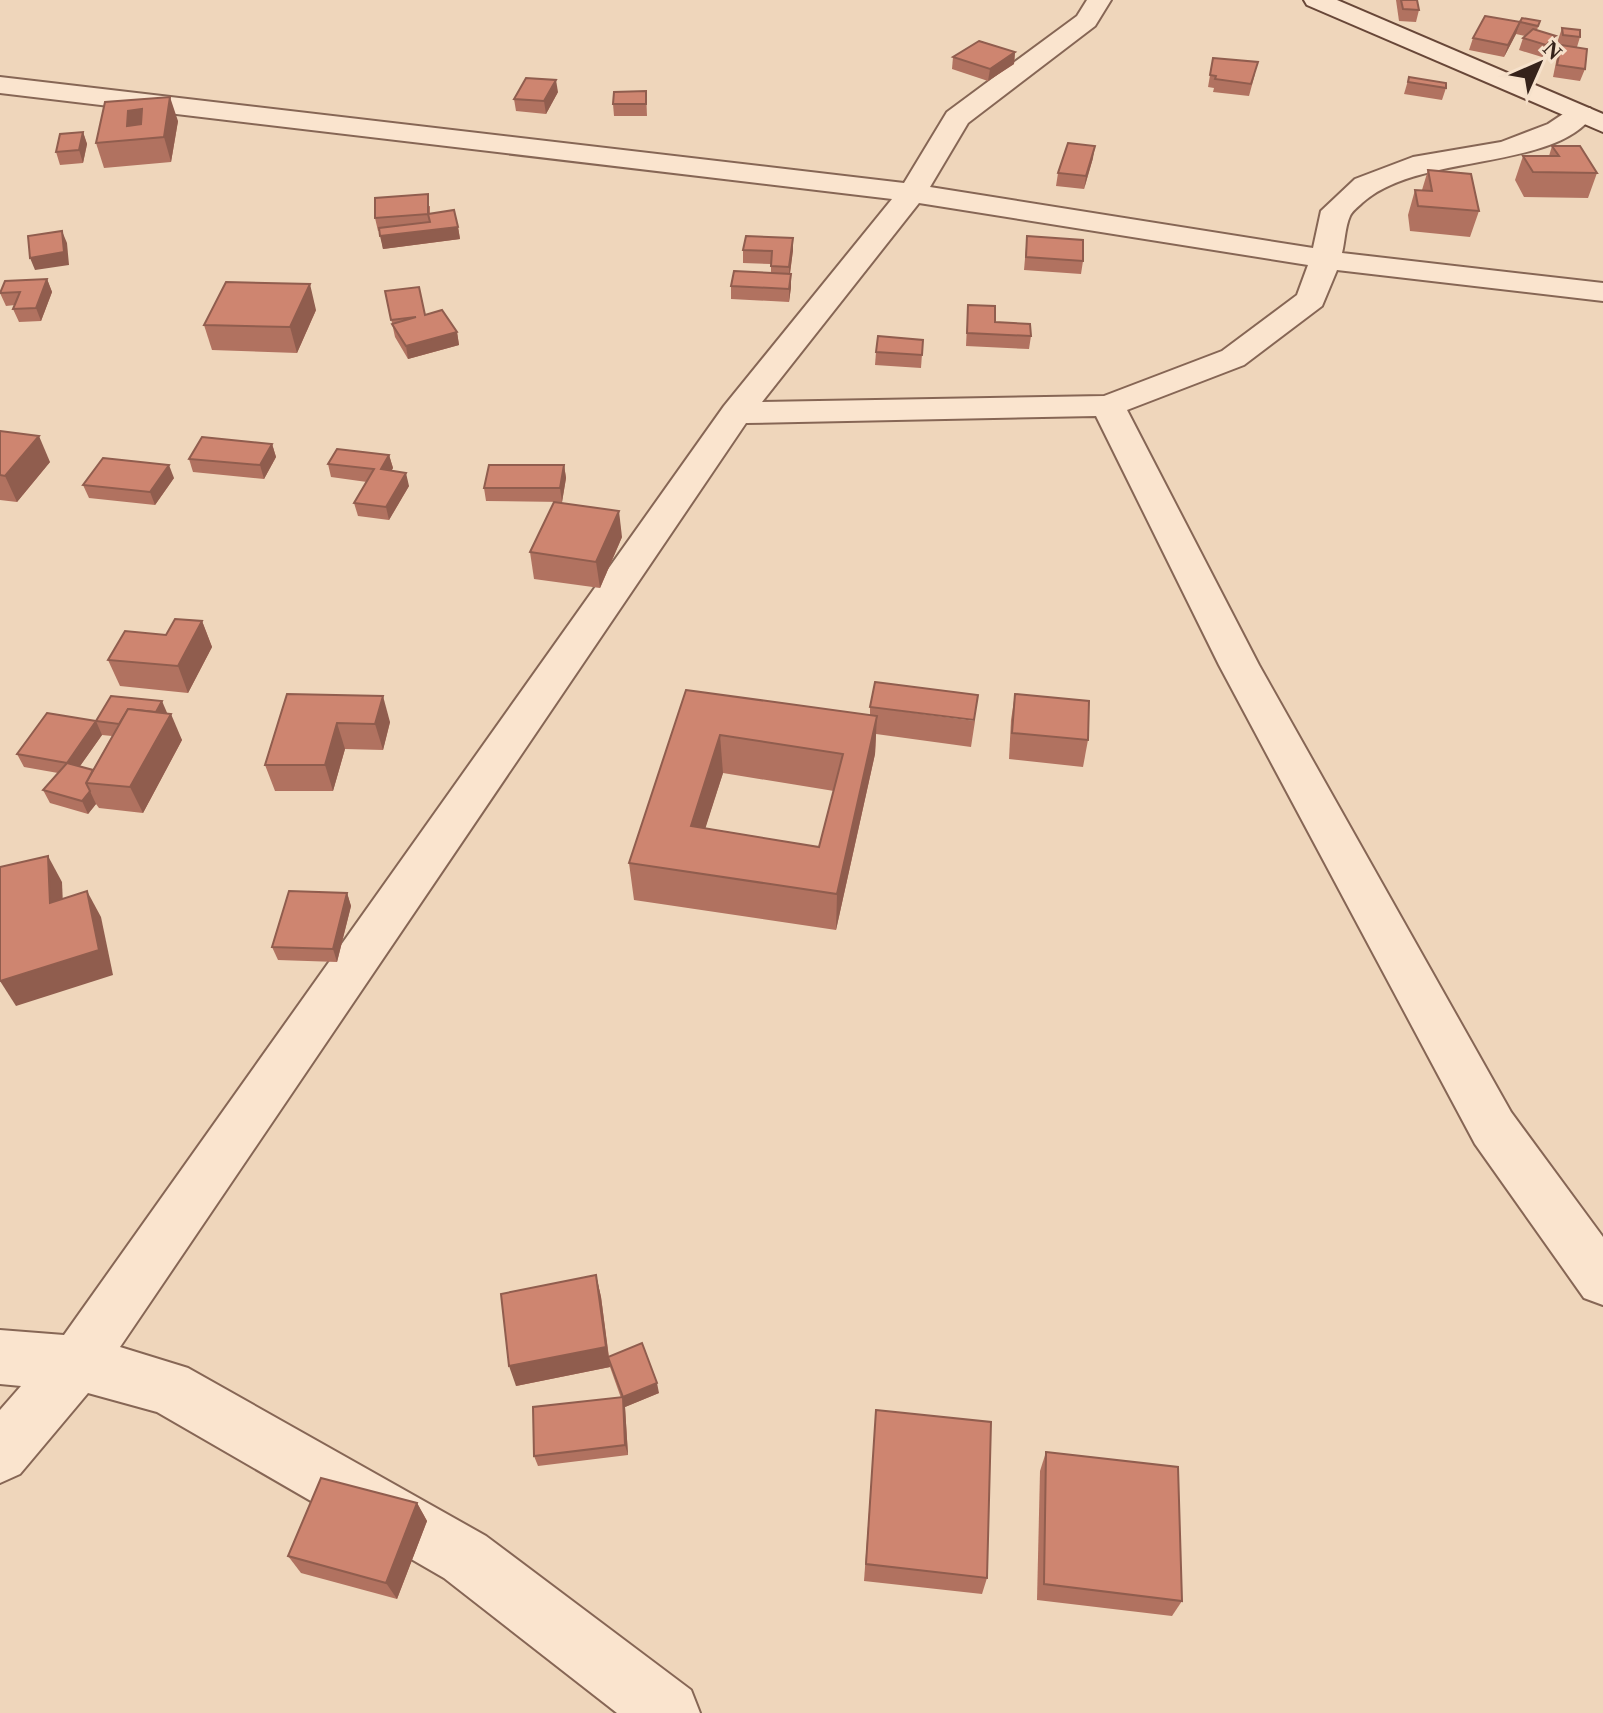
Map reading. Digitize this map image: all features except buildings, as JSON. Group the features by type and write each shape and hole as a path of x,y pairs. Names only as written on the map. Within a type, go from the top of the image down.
{"street":[{"path":"0,1454 77,1363 736,413 912,193 957,118 1086,21 1099,0"},
{"path":"1316,0 1592,119"},
{"path":"0,85 912,193 1326,259 1603,292"},
{"path":"736,413 1108,406 1233,358 1311,299 1326,259 1336,211 1365,185 1423,163 1507,149 1592,119"},
{"path":"1108,406 1239,665 1493,1128 1603,1280"},
{"path":"0,1357 77,1363 168,1387 465,1557 668,1713"}]}
